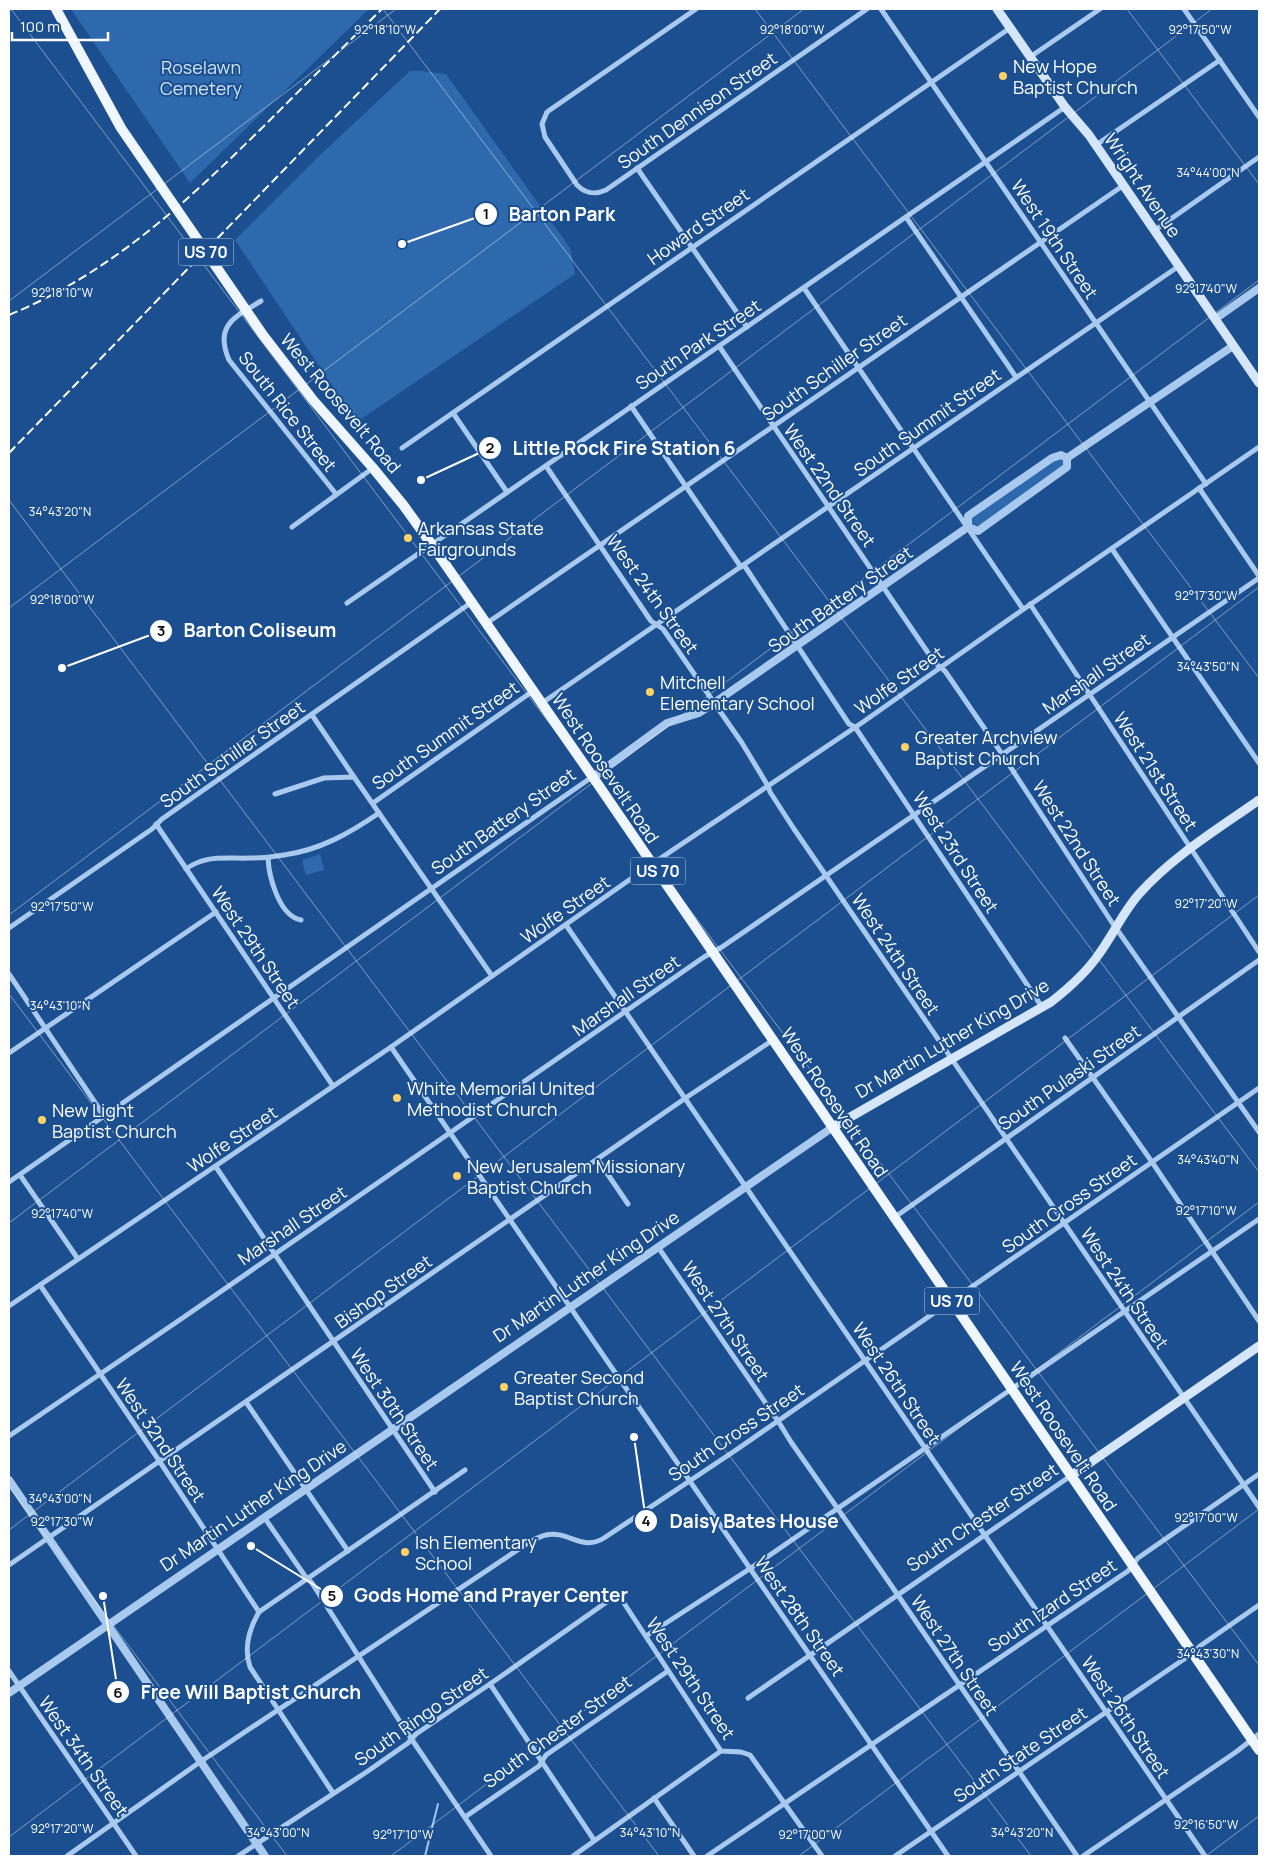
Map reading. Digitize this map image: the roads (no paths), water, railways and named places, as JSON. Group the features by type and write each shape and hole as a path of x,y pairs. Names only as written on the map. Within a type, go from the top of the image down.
{"main road":[{"name":"West Roosevelt Road","path":"56,9 108,106 148,170 263,334 313,400 404,506 432,545 593,776 1192,1653 1256,1736 1259,1750"},
{"name":"Wright Avenue","path":"997,9 1065,107 1096,145 1259,383"},
{"name":"Dr Martin Luther King Drive","path":"833,1127 1042,1008 1061,995 1083,974 1099,954 1138,895 1155,876 1259,800"},
{"name":"South Chester Street","path":"1072,1475 1259,1346"}],"street":[{"name":"South Dennison Street","path":"696,9 552,108 544,118 542,124 545,137 577,185 583,190 598,193 606,190 866,9"},
{"name":"West 19th Street","path":"881,9 1206,484"},
{"path":"1030,57 1100,9"},
{"path":"1184,9 1259,117"},
{"name":"Howard Street","path":"402,448 1010,28"},
{"path":"1096,145 1220,60"},
{"name":"South Park Street","path":"347,603 1065,107"},
{"path":"1155,230 1259,157"},
{"path":"638,168 747,327"},
{"name":"South Schiller Street","path":"486,623 1124,185"},
{"path":"906,217 1016,377"},
{"name":"South Summit Street","path":"542,703 1179,266"},
{"path":"804,288 1023,609"},
{"path":"1215,318 1259,288"},
{"name":"South Rice Street","path":"261,300 227,325 224,348 228,360 336,494"},
{"name":"West 22nd Street","path":"719,346 935,663 942,667 1002,754 1116,928 1259,1132"},
{"name":"South Battery Street","path":"9,1182 273,997 432,890 667,723 699,713 883,587 968,527 968,516 1052,458 1061,455 1067,458 1234,346"},
{"name":"West 23rd Street","path":"632,406 686,487 798,646 849,724 856,727 1042,1008"},
{"path":"453,413 507,492"},
{"name":"Wolfe Street","path":"9,1306 391,1047 652,864 856,727 1030,604 1259,447"},
{"path":"968,527 978,531 1061,472 1067,467 1067,458"},
{"name":"West 24th Street","path":"546,466 651,620 663,629 714,703 768,786 770,792 826,875 1259,1507"},
{"path":"292,527 373,468"},
{"path":"1199,488 1259,577"},
{"path":"1112,548 1259,763"},
{"name":"Marshall Street","path":"9,1436 704,957 713,953 1050,723 1259,577"},
{"name":"South Schiller Street","path":"9,928 472,602"},
{"name":"West 21st Street","path":"1030,604 1259,952"},
{"name":"South Summit Street","path":"373,803 533,690"},
{"path":"312,715 492,976"},
{"path":"275,794 324,778 354,777"},
{"name":"South Summit Street","path":"186,868 212,858 268,858 296,854 350,832 379,813"},
{"name":"West 29th Street","path":"156,824 333,1086"},
{"path":"268,858 273,885 283,906 292,917 301,920"},
{"path":"9,1053 216,912"},
{"name":"West 26th Street","path":"566,925 1205,1856"},
{"name":"South Pulaski Street","path":"895,1217 1180,1018 1259,960"},
{"path":"9,974 104,1116"},
{"path":"1065,1038 1152,1162 1259,1321"},
{"name":"Bishop Street","path":"9,1565 773,1040"},
{"name":"West 28th Street","path":"391,1047 948,1856"},
{"name":"South Cross Street","path":"67,1856 200,1762 538,1538 552,1534 587,1543 600,1540 778,1421 1259,1088"},
{"name":"Dr Martin Luther King Drive","path":"9,1693 833,1127"},
{"path":"598,1160 628,1204"},
{"name":"West 30th Street","path":"216,1167 435,1492"},
{"path":"20,1175 78,1259"},
{"path":"646,1636 751,1568 926,1449 1259,1219"},
{"name":"West 27th Street","path":"658,1247 1077,1856"},
{"name":"West 32nd Street","path":"40,1285 259,1612"},
{"path":"246,1402 348,1551"},
{"path":"333,1793 280,1710 254,1675 247,1658 250,1634 259,1612 465,1470"},
{"name":"South Izard Street","path":"707,1856 1128,1570 1138,1558 1259,1474"},
{"name":"South Chester Street","path":"748,1698 1072,1475"},
{"path":"9,1480 265,1856"},
{"path":"264,1517 308,1579 411,1739 491,1856"},
{"name":"West 29th Street","path":"618,1594 721,1751 741,1752 750,1755 822,1856"},
{"name":"South Ringo Street","path":"238,1856 368,1771 416,1734 618,1594"},
{"name":"South State Street","path":"895,1856 1259,1606"},
{"name":"West 34th Street","path":"9,1671 136,1856"},
{"name":"South Chester Street","path":"465,1817 542,1763 546,1755 668,1672"},
{"path":"490,1684 594,1840"},
{"path":"1083,1856 1242,1748 1256,1736"},
{"path":"573,1856 721,1751"},
{"path":"654,1798 694,1856"}],"waterway":[{"path":"425,1856 438,1804"}],"railway":[{"path":"9,315 47,298 82,278 148,231 210,178 382,9"},
{"path":"9,453 440,9"}],"place":[{"name":"New Hope Baptist Church","path":"1003,76"},
{"name":"Barton Park","path":"402,244"},
{"name":"Little Rock Fire Station 6","path":"421,480"},
{"name":"Arkansas State Fairgrounds","path":"408,538"},
{"name":"Barton Coliseum","path":"62,668"},
{"name":"Mitchell Elementary School","path":"650,692"},
{"name":"Greater Archview Baptist Church","path":"905,747"},
{"name":"White Memorial United Methodist Church","path":"397,1098"},
{"name":"New Light Baptist Church","path":"42,1120"},
{"name":"New Jerusalem Missionary Baptist Church","path":"457,1176"},
{"name":"Greater Second Baptist Church","path":"504,1387"},
{"name":"Daisy Bates House","path":"634,1437"},
{"name":"Gods Home and Prayer Center","path":"251,1546"},
{"name":"Ish Elementary School","path":"405,1552"},
{"name":"Free Will Baptist Church","path":"103,1596"}],"park label":[{"name":"Roselawn Cemetery","path":"201,77"}]}
